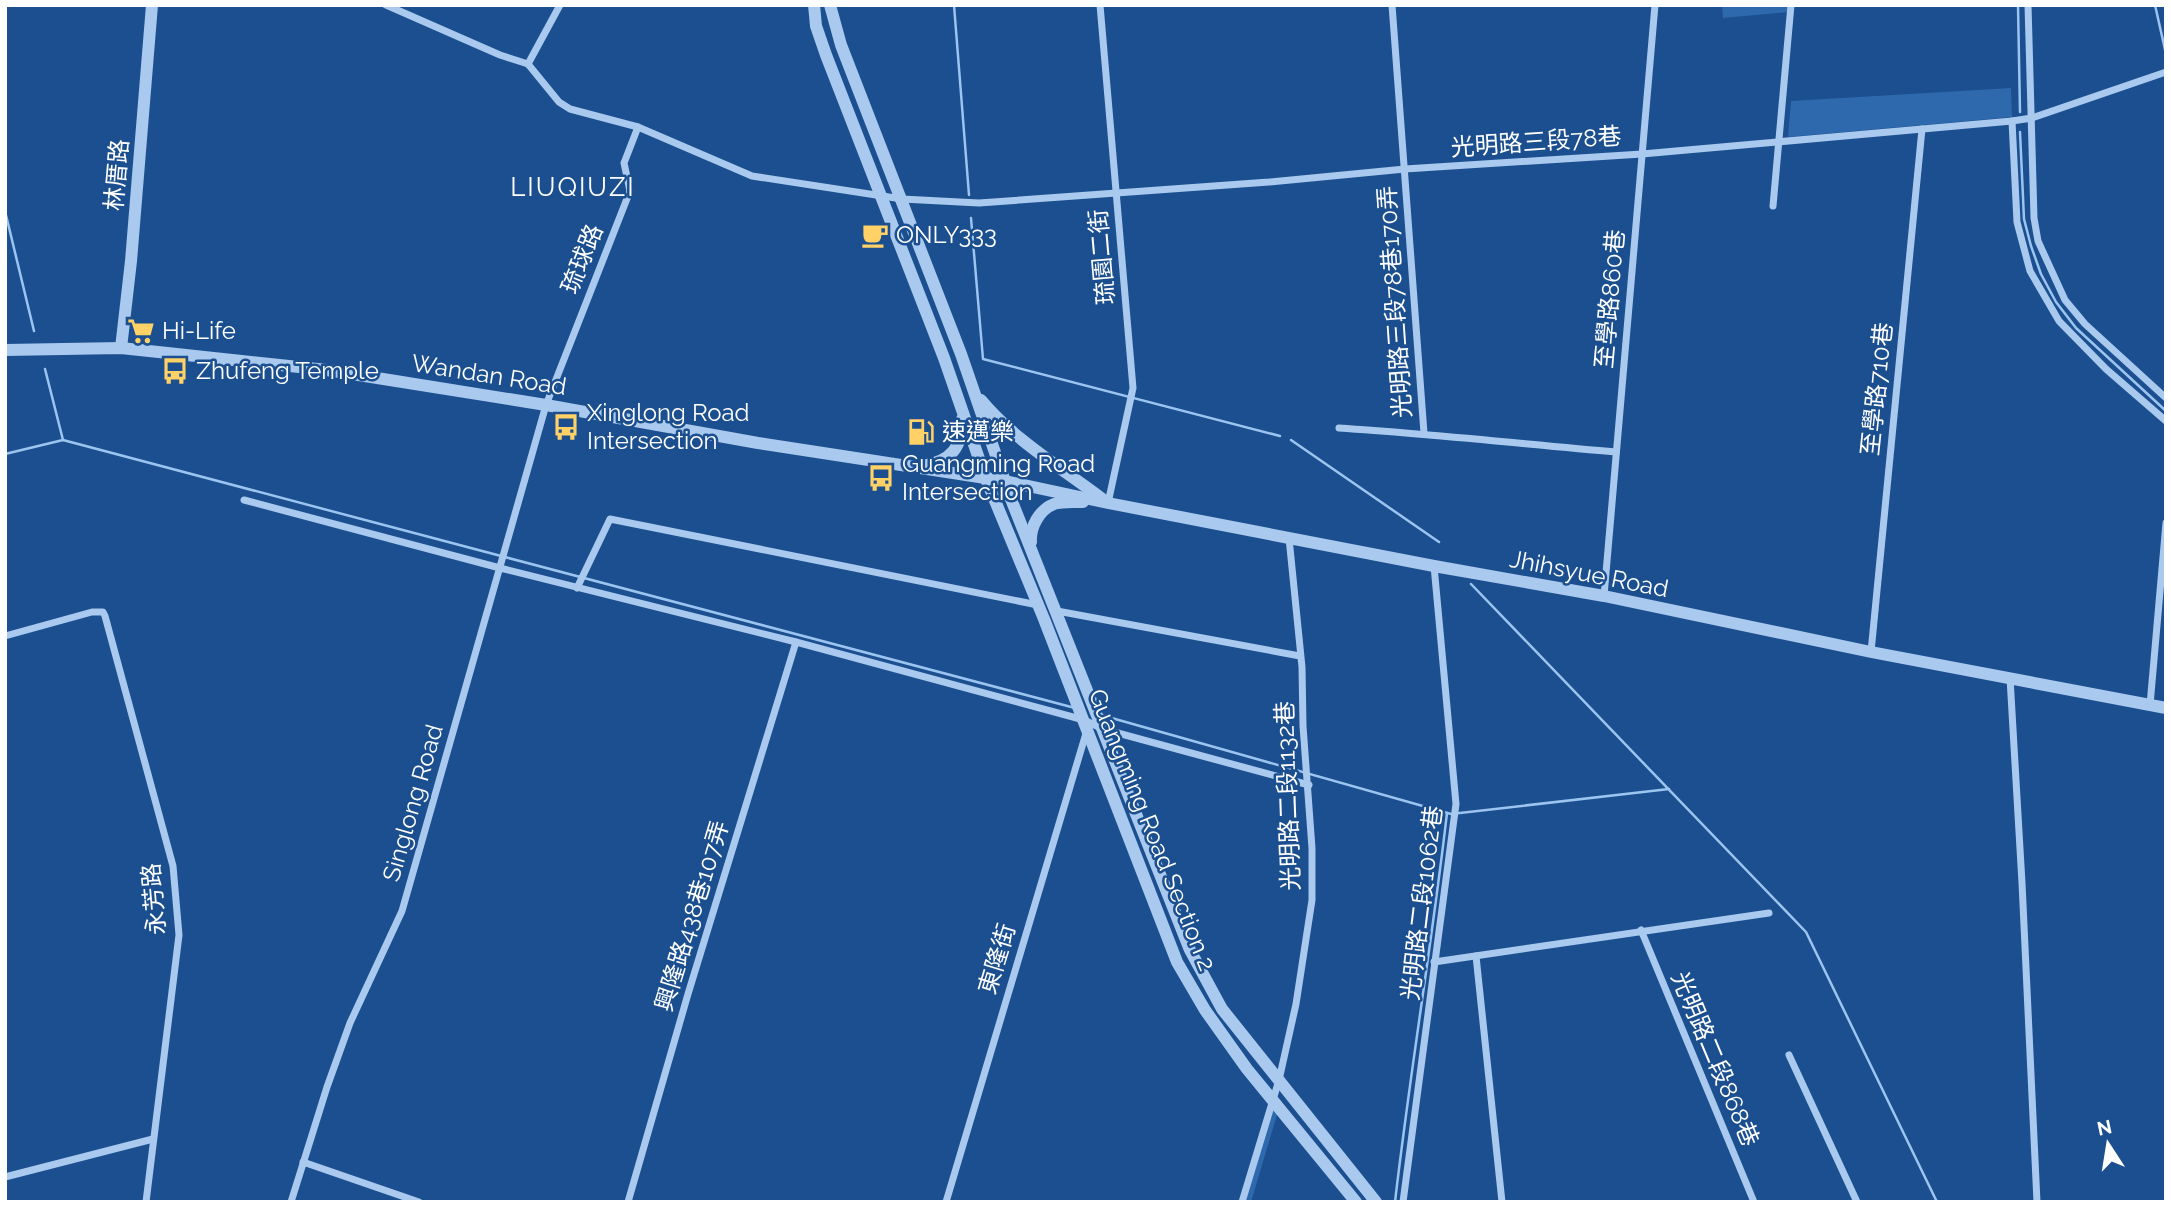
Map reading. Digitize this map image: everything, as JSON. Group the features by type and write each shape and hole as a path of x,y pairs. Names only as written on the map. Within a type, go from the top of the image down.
{"street":[{"name":"林厝路","path":"121,348 131,261 152,5"},
{"path":"386,5 500,55 528,64 559,102 570,110 638,127 752,176 902,199"},
{"path":"528,64 560,5"},
{"name":"Guangming Road Section 2","path":"814,5 816,26 826,54 882,196 986,478 1190,950 1222,1009 1356,1202"},
{"name":"Guangming Road Section 2","path":"830,5 841,45 902,199 1005,481 1057,611 1092,725 1178,962 1205,1010 1247,1069 1276,1090 1376,1202"},
{"name":"琉園二街","path":"1100,5 1133,388 1108,503"},
{"name":"光明路三段78巷170弄","path":"1392,5 1424,433"},
{"name":"至學路860巷","path":"1604,596 1655,5"},
{"path":"1773,205 1791,5"},
{"path":"2028,5 2034,218 2038,241 2065,300 2085,324 2166,398"},
{"name":"光明路三段78巷","path":"902,199 979,204 1405,169 1642,154 2012,121 2032,118 2166,72"},
{"path":"2012,121 2017,222 2030,271 2059,321 2106,369 2166,421"},
{"name":"琉球路","path":"546,405 630,191 624,163 638,127"},
{"name":"至學路710巷","path":"1871,652 1922,129"},
{"name":"Wandan Road","path":"5,350 121,348 327,370 758,443 1005,481"},
{"path":"974,392 997,420 1108,503"},
{"path":"914,467 935,464 951,456 960,441 962,422 959,401"},
{"name":"Singlong Road","path":"291,1202 350,1023 402,911 546,405"},
{"path":"1339,428 1424,433 1483,441 1616,452"},
{"name":"Jhihsyue Road","path":"1005,481 2166,708"},
{"path":"244,500 502,561 1309,785"},
{"path":"1031,547 1030,535 1034,524 1041,513 1054,504 1108,503"},
{"path":"580,582 610,519 1039,605"},
{"path":"2150,705 2166,523"},
{"name":"光明路二段1132巷","path":"1242,1202 1276,1090 1296,1004 1312,900 1312,848 1303,726 1302,667 1289,538"},
{"name":"光明路二段1062巷","path":"1403,1202 1456,804 1434,566"},
{"path":"1057,611 1300,656"},
{"name":"永芳路","path":"5,636 92,612 103,612 105,616 173,866 179,935 153,1139"},
{"name":"興隆路438巷107弄","path":"628,1202 688,994 796,642"},
{"path":"2010,678 2037,1202"},
{"name":"東隆街","path":"946,1202 1092,725"},
{"path":"1434,962 1769,913"},
{"name":"光明路二段868巷","path":"1641,930 1754,1202"},
{"path":"1476,957 1502,1202"},
{"path":"1788,1055 1857,1202"},
{"path":"5,1177 153,1139 146,1202"},
{"path":"303,1162 419,1202"}],"shaded area":[{"path":"1722,5 1790,5 1789,12 1723,18"},
{"path":"2011,88 2012,117 1788,137 1791,101"},
{"path":"1273,1100 1279,1108 1251,1202 1241,1202"}],"waterway":[{"path":"954,5 969,195"},
{"path":"2018,5 2020,112"},
{"path":"2155,5 2166,54"},
{"path":"2020,132 2024,219 2041,274 2056,302 2076,328 2166,411"},
{"path":"5,211 34,331"},
{"path":"971,218 983,359 1280,436"},
{"path":"45,369 63,440"},
{"path":"5,454 63,440 1075,708"},
{"path":"1291,440 1439,542"},
{"path":"1471,584 1806,932 1937,1202"},
{"path":"1101,715 1451,814 1669,789"},
{"path":"1395,1202 1447,813"}],"place":[{"name":"ONLY333","path":"875,235"},
{"name":"Hi-Life","path":"141,331"},
{"name":"Zhufeng Temple","path":"175,371"},
{"name":"Xinglong Road Intersection","path":"566,427"},
{"name":"速邁樂","path":"921,432"},
{"name":"Guangming Road Intersection","path":"881,478"}],"district":[{"name":"LIUQIUZI","path":"573,187"}]}
